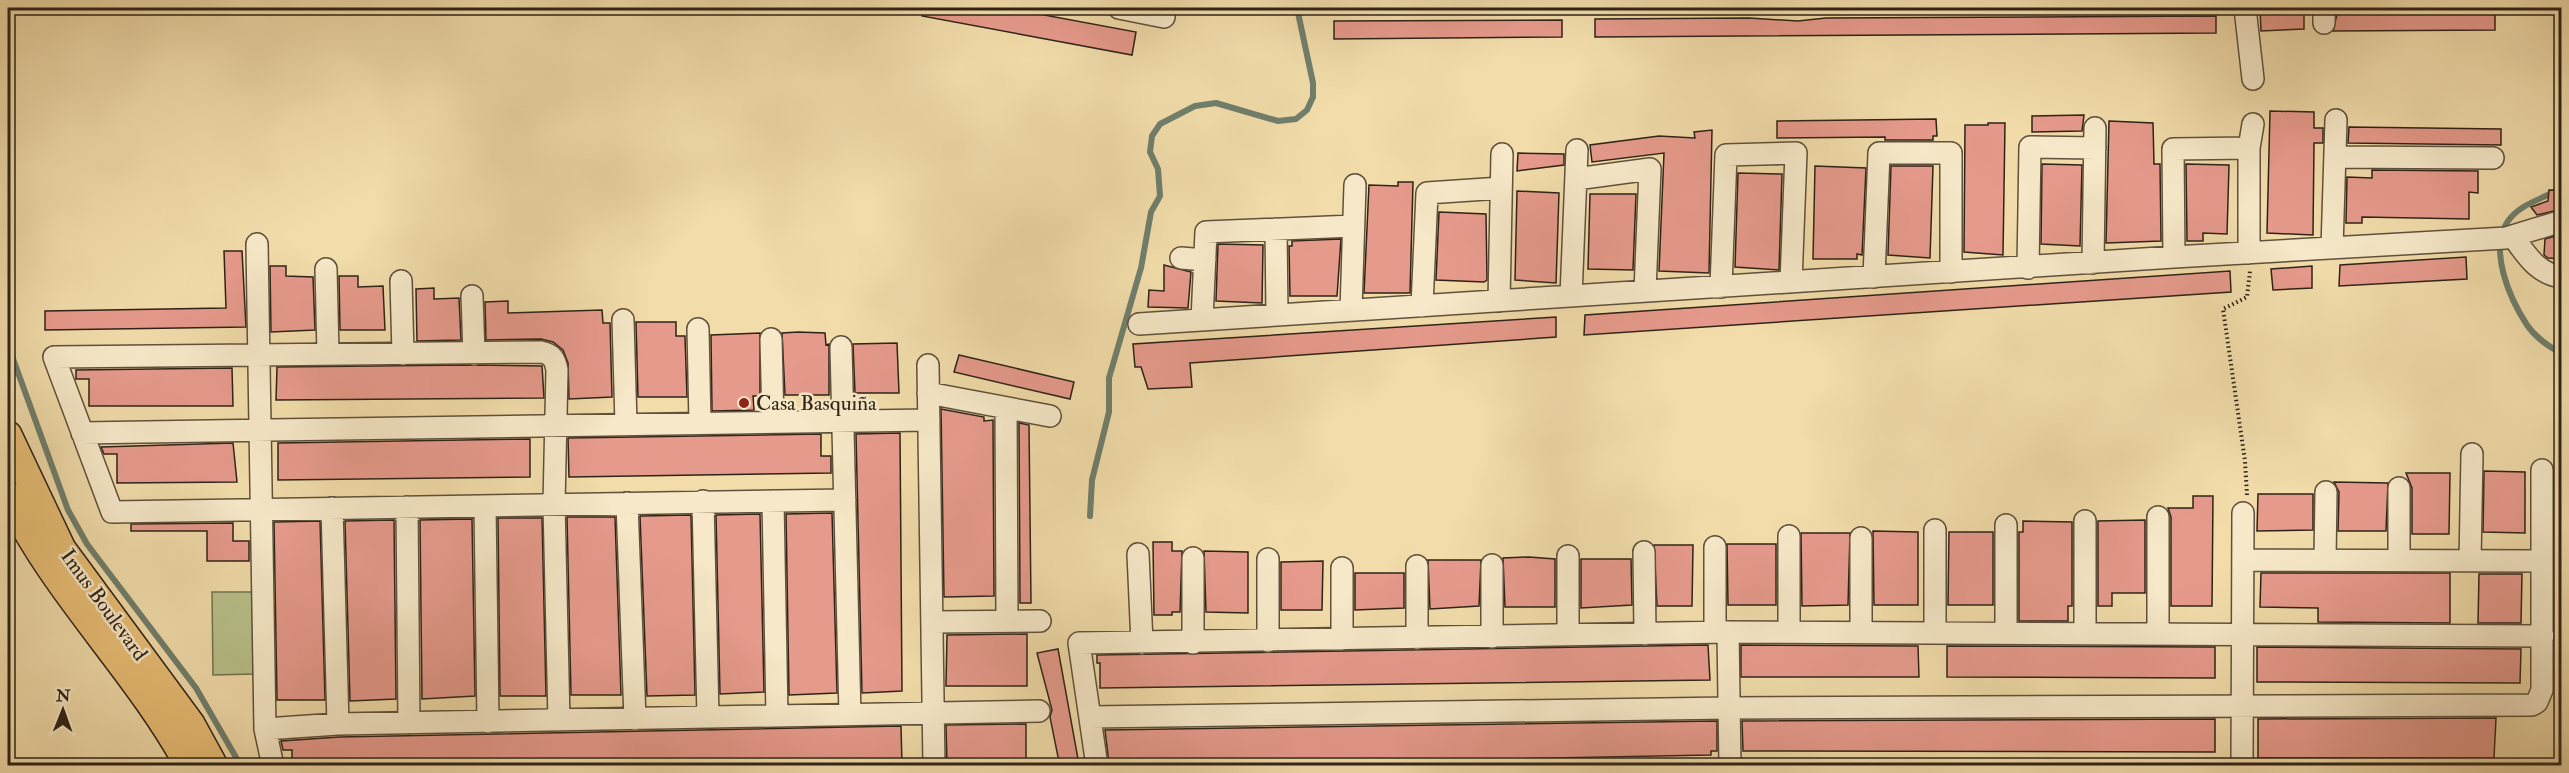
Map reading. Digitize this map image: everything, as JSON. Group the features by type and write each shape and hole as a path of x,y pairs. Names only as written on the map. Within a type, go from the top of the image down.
{"main road":[{"name":"Imus Boulevard","path":"8,435 62,549 191,724 214,765"},
{"name":"Imus Boulevard","path":"8,495 45,563 172,733 189,765"}],"street":[{"path":"1119,8 1164,17 1164,8"},
{"path":"2245,8 2253,80"},
{"path":"2332,248 2336,120"},
{"path":"2249,253 2248,148 2253,124"},
{"path":"2028,268 2030,147 2095,138 2093,263"},
{"path":"2174,257 2173,149 2248,148"},
{"path":"1571,296 1578,150"},
{"path":"1721,287 1726,155 1796,153 1791,282"},
{"path":"1874,277 1880,153 1951,153 1951,272"},
{"path":"1499,301 1502,154"},
{"path":"2335,157 2493,158"},
{"path":"1576,179 1650,169 1645,291"},
{"path":"1352,310 1355,185"},
{"path":"1422,306 1427,193 1501,188"},
{"path":"1139,324 2174,257 2510,238 2562,221"},
{"path":"1202,320 1206,232 1353,226"},
{"path":"1276,229 1276,315"},
{"path":"2510,238 2531,262 2554,276 2562,277"},
{"path":"257,244 265,729 273,765"},
{"path":"1181,258 1205,260"},
{"path":"326,269 328,354"},
{"path":"401,281 403,354"},
{"path":"472,296 474,354"},
{"path":"624,320 626,424"},
{"path":"698,329 700,423"},
{"path":"771,339 773,422"},
{"path":"841,347 850,715"},
{"path":"559,720 554,504 557,370 555,360 550,354 541,352 258,353 54,357 112,512 485,506 554,504 703,501 844,500"},
{"path":"928,365 934,765"},
{"path":"928,393 1050,416"},
{"path":"1006,408 1007,621"},
{"path":"82,433 929,420"},
{"path":"2470,561 2472,454"},
{"path":"1090,717 1729,708 2532,705 2537,702 2542,690 2542,470"},
{"path":"2399,488 2399,561"},
{"path":"2325,560 2326,492"},
{"path":"703,501 708,717"},
{"path":"773,501 777,716"},
{"path":"627,503 635,719"},
{"path":"485,506 488,722"},
{"path":"406,507 409,723"},
{"path":"332,508 338,724"},
{"path":"2242,765 2243,513"},
{"path":"2158,517 2158,633"},
{"path":"2085,521 2085,633"},
{"path":"2006,525 2006,633"},
{"path":"1935,530 1935,633"},
{"path":"1789,536 1789,632"},
{"path":"1861,538 1861,632"},
{"path":"1715,547 1729,708 1730,765"},
{"path":"1644,552 1645,634"},
{"path":"1138,554 1142,643"},
{"path":"1568,556 1568,635"},
{"path":"1193,558 1193,643"},
{"path":"1268,559 1268,641"},
{"path":"2243,560 2542,561"},
{"path":"1492,565 1492,637"},
{"path":"1417,566 1417,638"},
{"path":"1342,568 1342,639"},
{"path":"932,622 1040,621"},
{"path":"1097,765 1079,643 1193,643 1722,632 2543,636"},
{"path":"265,729 338,724 1039,711"}],"path":[{"path":"2243,513 2248,487 2223,309 2247,297 2251,278 2249,253"}],"green space":[{"path":"212,592 258,592 259,674 213,675"}],"building":[{"path":"923,8 1007,8 1136,32 1132,55 922,16"},
{"path":"2260,8 2304,8 2304,29 2261,31"},
{"path":"2337,14 2495,14 2495,30 2333,31"},
{"path":"2216,16 2216,33 1595,37 1595,19 1749,18 1798,21 1826,18"},
{"path":"1562,20 1562,37 1334,39 1334,21"},
{"path":"2270,111 2314,112 2314,128 2323,128 2323,143 2314,143 2313,235 2267,233"},
{"path":"2084,115 2082,131 2032,132 2032,116"},
{"path":"1936,119 1937,136 1933,136 1933,140 1885,140 1885,137 1777,138 1777,121"},
{"path":"2109,121 2153,123 2154,164 2160,164 2161,241 2106,243"},
{"path":"1988,123 2005,123 2003,255 1964,252 1965,125 1988,125"},
{"path":"2349,127 2501,129 2501,145 2348,143"},
{"path":"1712,130 1709,273 1659,271 1664,153 1592,162 1590,145 1659,136 1695,138 1694,132"},
{"path":"1518,153 1564,154 1564,165 1517,171"},
{"path":"2042,164 2082,165 2080,246 2041,244"},
{"path":"2186,164 2229,165 2227,234 2203,233 2203,241 2187,241"},
{"path":"1815,166 1866,168 1862,255 1857,254 1857,259 1813,259"},
{"path":"1891,166 1933,166 1930,258 1888,255"},
{"path":"2372,170 2478,171 2478,193 2469,192 2469,219 2362,217 2362,223 2346,223 2347,177 2372,178"},
{"path":"1738,173 1782,174 1779,270 1735,267"},
{"path":"1398,182 1413,182 1410,293 1364,293 1369,185 1398,186"},
{"path":"2549,190 2562,191 2562,209 2537,215 2531,207 2548,201"},
{"path":"1517,191 1559,193 1556,283 1515,280"},
{"path":"1590,194 1636,194 1633,270 1588,269"},
{"path":"1439,212 1486,214 1487,280 1484,282 1436,280"},
{"path":"2562,234 2562,259 2548,258 2544,255 2545,239"},
{"path":"1341,239 1337,296 1290,296 1289,246 1292,246 1292,241"},
{"path":"1218,244 1263,245 1262,303 1216,301"},
{"path":"224,251 242,251 246,327 45,330 45,311 226,308"},
{"path":"2466,257 2467,279 2339,286 2340,265"},
{"path":"1164,265 1191,272 1188,308 1148,307 1149,290 1164,291"},
{"path":"270,266 286,266 286,276 313,277 315,330 271,332"},
{"path":"2312,266 2312,288 2273,290 2271,269"},
{"path":"2230,271 2231,292 1584,335 1585,315"},
{"path":"339,276 358,276 358,287 383,286 385,330 340,330"},
{"path":"434,288 434,299 459,298 461,340 417,341 416,289"},
{"path":"508,301 508,313 602,310 603,323 610,323 612,397 569,399 568,363 563,350 553,342 541,339 486,340 485,302"},
{"path":"1556,317 1556,337 1190,363 1192,387 1148,389 1141,367 1135,367 1133,344"},
{"path":"636,322 676,322 676,336 685,336 687,397 638,397"},
{"path":"760,333 760,396 753,396 754,410 712,411 711,335"},
{"path":"782,333 825,333 826,345 829,344 829,395 785,395"},
{"path":"897,343 899,393 855,393 853,344"},
{"path":"959,355 1074,382 1070,399 954,372"},
{"path":"542,366 544,398 276,400 277,367"},
{"path":"232,368 233,406 89,406 89,379 76,379 76,370"},
{"path":"941,409 984,417 984,421 993,420 994,596 944,597"},
{"path":"1019,423 1029,425 1031,603 1020,603"},
{"path":"900,433 902,691 862,693 856,434"},
{"path":"821,434 821,456 831,456 831,473 569,477 568,438"},
{"path":"530,439 530,477 278,480 278,443"},
{"path":"233,443 237,482 117,483 117,454 104,454 101,447"},
{"path":"2484,471 2525,472 2525,533 2483,532"},
{"path":"2406,473 2450,473 2449,534 2412,534 2412,488"},
{"path":"2334,482 2388,483 2386,531 2338,531 2339,492"},
{"path":"2258,494 2313,494 2313,530 2257,531"},
{"path":"2193,496 2213,496 2212,606 2171,606 2171,517 2168,508 2193,508"},
{"path":"832,513 837,693 789,695 786,514"},
{"path":"760,514 764,692 720,694 716,515"},
{"path":"691,515 695,695 647,696 640,516"},
{"path":"567,517 615,517 621,695 571,695"},
{"path":"498,518 542,518 546,696 500,696"},
{"path":"472,519 475,696 422,699 420,520"},
{"path":"394,520 396,699 350,701 345,521"},
{"path":"2145,520 2145,593 2112,593 2112,606 2098,606 2098,521"},
{"path":"320,521 325,700 277,700 274,522"},
{"path":"2023,521 2072,522 2072,606 2068,606 2068,621 2019,621 2019,532 2023,532"},
{"path":"233,523 233,541 249,541 249,561 207,561 207,531 131,531 131,524"},
{"path":"1873,531 1918,532 1918,605 1874,605"},
{"path":"1949,532 1993,532 1993,605 1948,605"},
{"path":"1801,533 1850,533 1848,605 1802,606"},
{"path":"1153,542 1172,542 1172,551 1182,551 1180,612 1172,612 1172,615 1154,615"},
{"path":"1727,544 1776,544 1776,605 1728,605"},
{"path":"1654,545 1693,545 1692,606 1657,606"},
{"path":"1204,551 1248,552 1248,613 1206,612"},
{"path":"1503,558 1555,559 1555,607 1505,607"},
{"path":"1581,559 1631,559 1632,605 1581,608"},
{"path":"1428,560 1481,560 1479,606 1430,609"},
{"path":"1323,561 1322,610 1281,610 1281,562"},
{"path":"1355,573 1404,573 1404,608 1355,610"},
{"path":"2261,573 2450,573 2450,623 2318,622 2318,608 2260,607"},
{"path":"2479,574 2522,574 2521,623 2478,623"},
{"path":"1027,634 1027,686 946,686 947,635"},
{"path":"1708,645 1710,680 1100,688 1100,663 1097,663 1097,655"},
{"path":"1741,645 1918,646 1919,677 1741,677"},
{"path":"1947,646 2215,647 2215,678 1947,677"},
{"path":"2257,647 2521,649 2520,683 2257,682"},
{"path":"1058,649 1078,759 1059,762 1050,717 1052,710 1037,653"},
{"path":"2496,718 2494,758 2258,758 2258,719"},
{"path":"2215,719 2215,752 1743,751 1742,721"},
{"path":"1717,721 1717,751 1711,751 1711,755 1492,759 1109,763 1105,730"},
{"path":"1026,724 1026,765 947,765 946,725"},
{"path":"901,726 902,765 292,765 292,750 283,750 281,741 339,737"}],"waterway":[{"path":"1090,516 1092,480 1109,412 1109,378 1141,268 1151,212 1160,196 1158,169 1150,152 1152,136 1160,124 1195,106 1216,103 1278,121 1296,119 1307,110 1313,97 1313,83 1297,8"},
{"path":"2562,187 2526,205 2514,215 2502,233 2500,246 2508,288 2520,314 2538,338 2562,354"},
{"path":"8,345 68,510 87,544 196,688 241,766"}],"place":[{"name":"Casa Basquiña","path":"744,403"}]}
